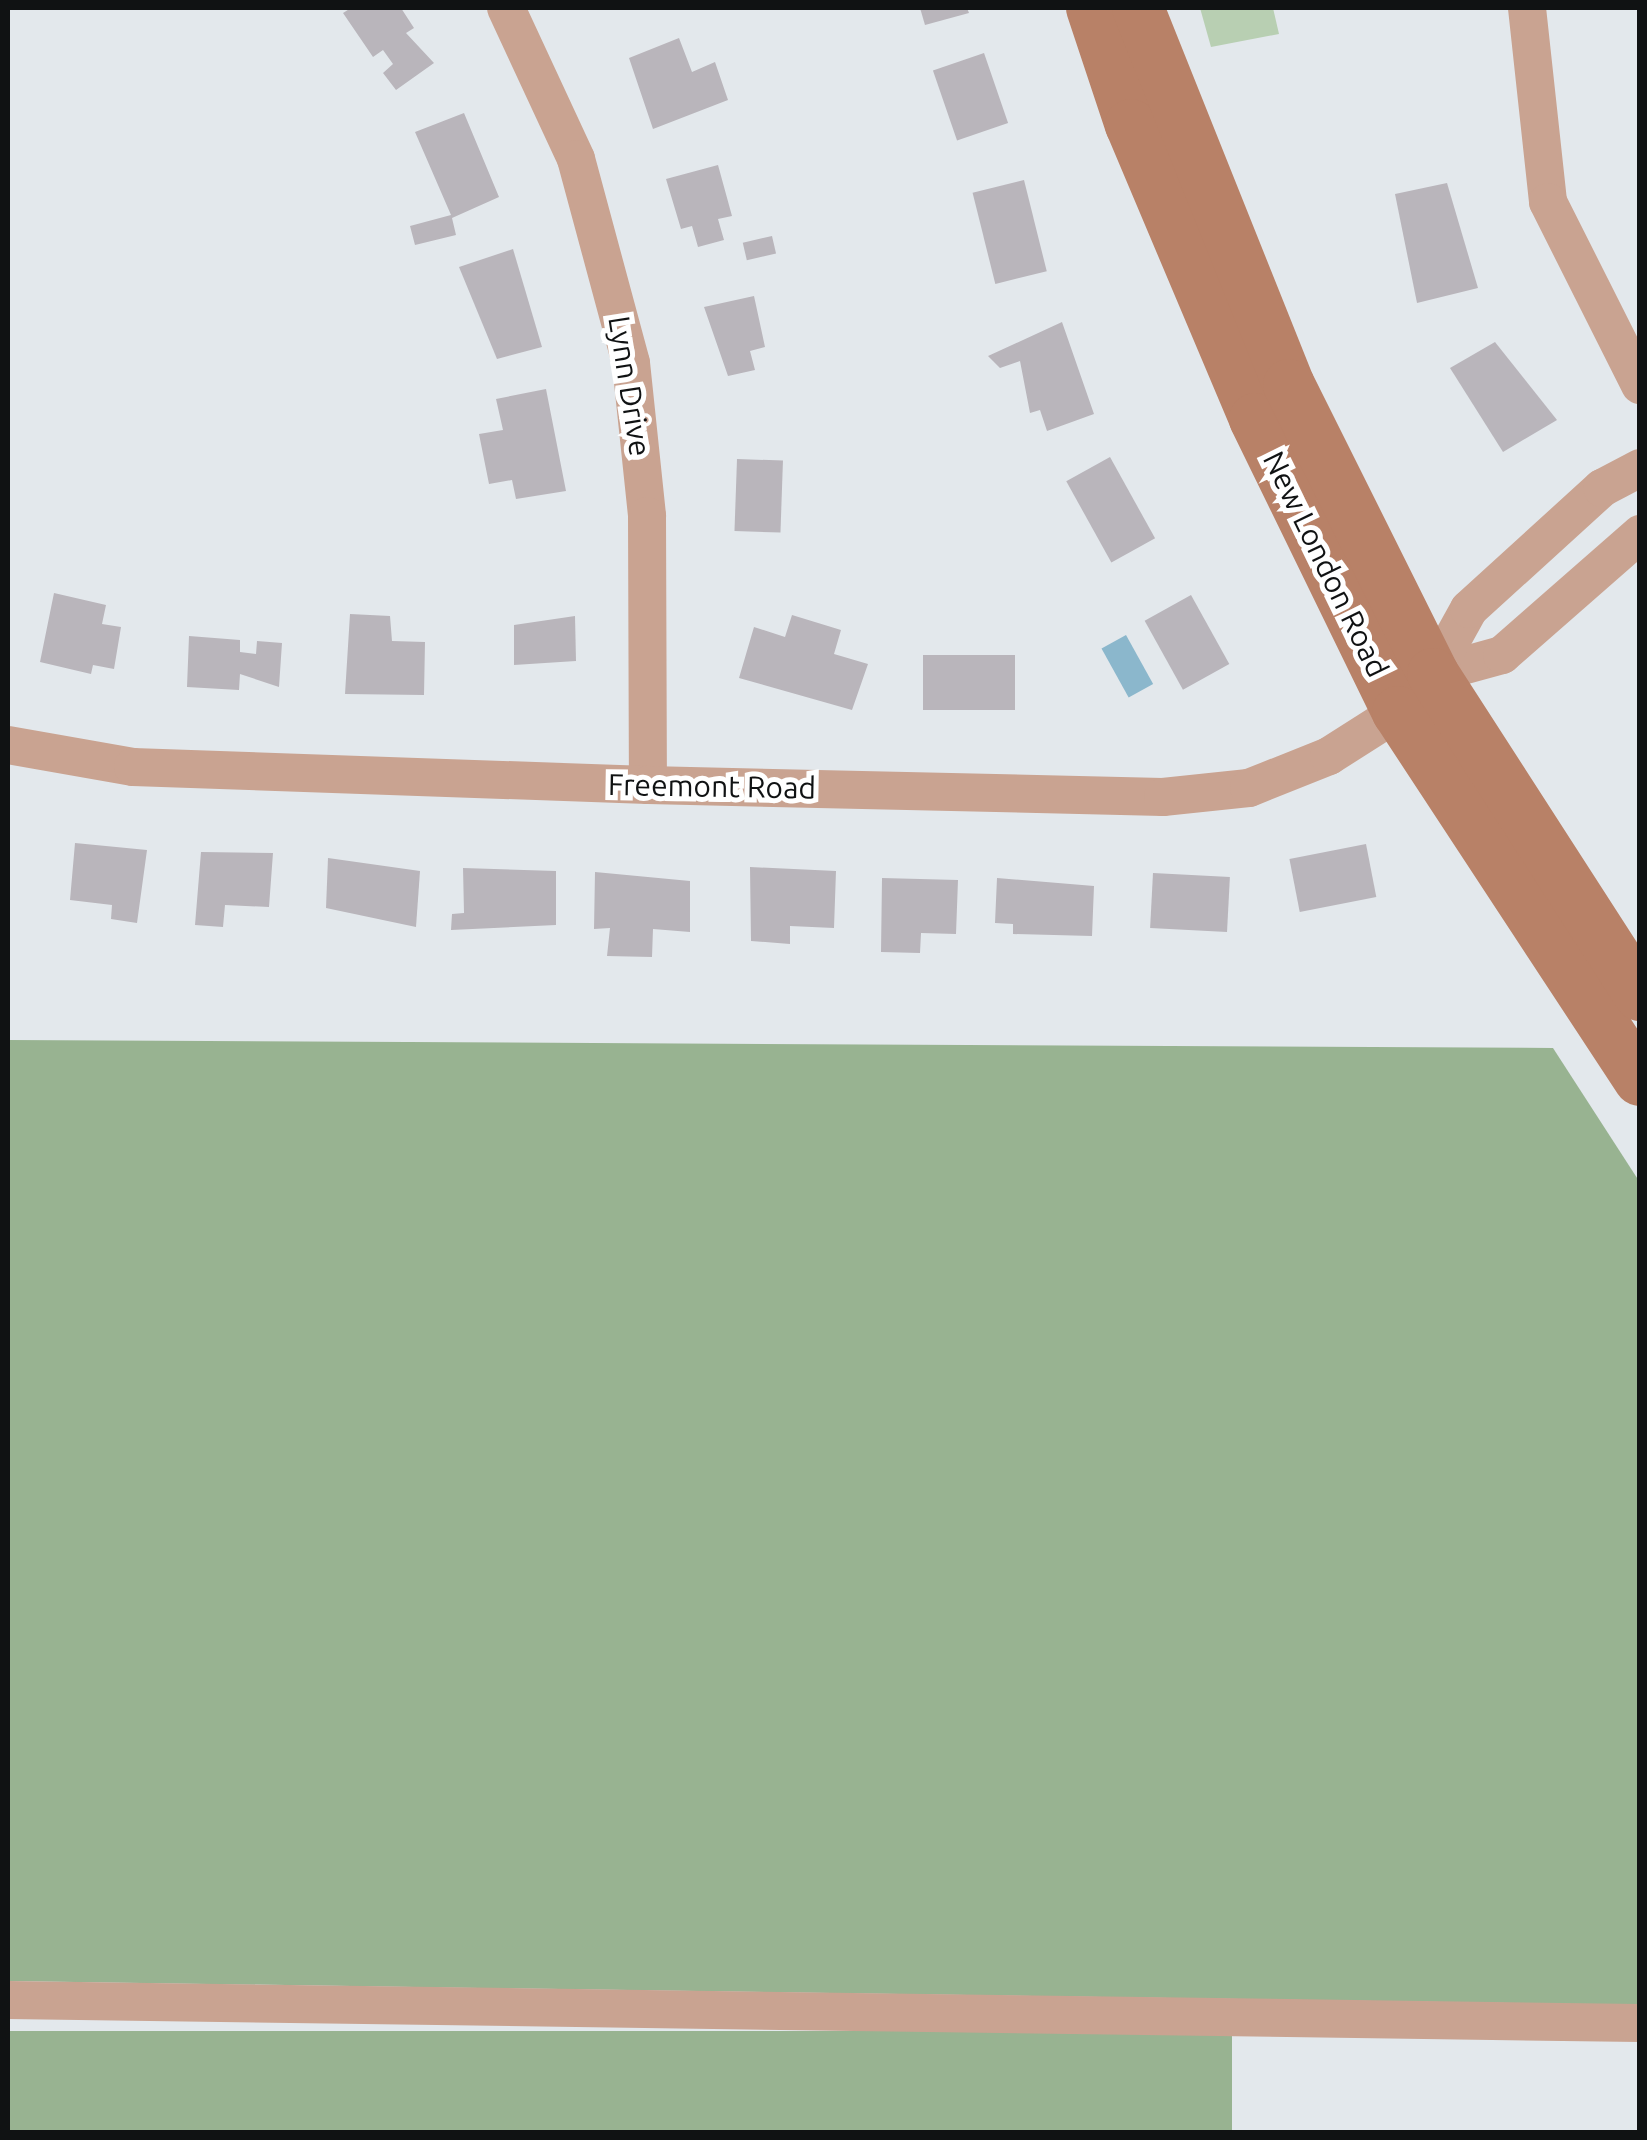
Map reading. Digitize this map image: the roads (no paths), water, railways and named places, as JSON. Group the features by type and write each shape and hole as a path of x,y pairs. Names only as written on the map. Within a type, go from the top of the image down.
{"main road":[{"name":"New London Road","path":"1092,8 1233,368 1398,712 1640,1080"},
{"name":"New London Road","path":"1138,8 1289,385 1433,674 1640,995"}],"street":[{"name":"Lynn Drive","path":"506,8 571,144 630,364 647,516 648,786"},
{"path":"1527,8 1548,202 1640,385"},
{"name":"Freemont Road","path":"8,745 133,767 648,786 1207,795 1287,775 1398,712 1433,674 1469,608 1602,488 1640,468"},
{"path":"1433,674 1502,654 1640,534"},
{"path":"8,2000 1640,2022"}],"water":[{"path":"1126,635 1153,684 1129,698 1102,649"}]}
